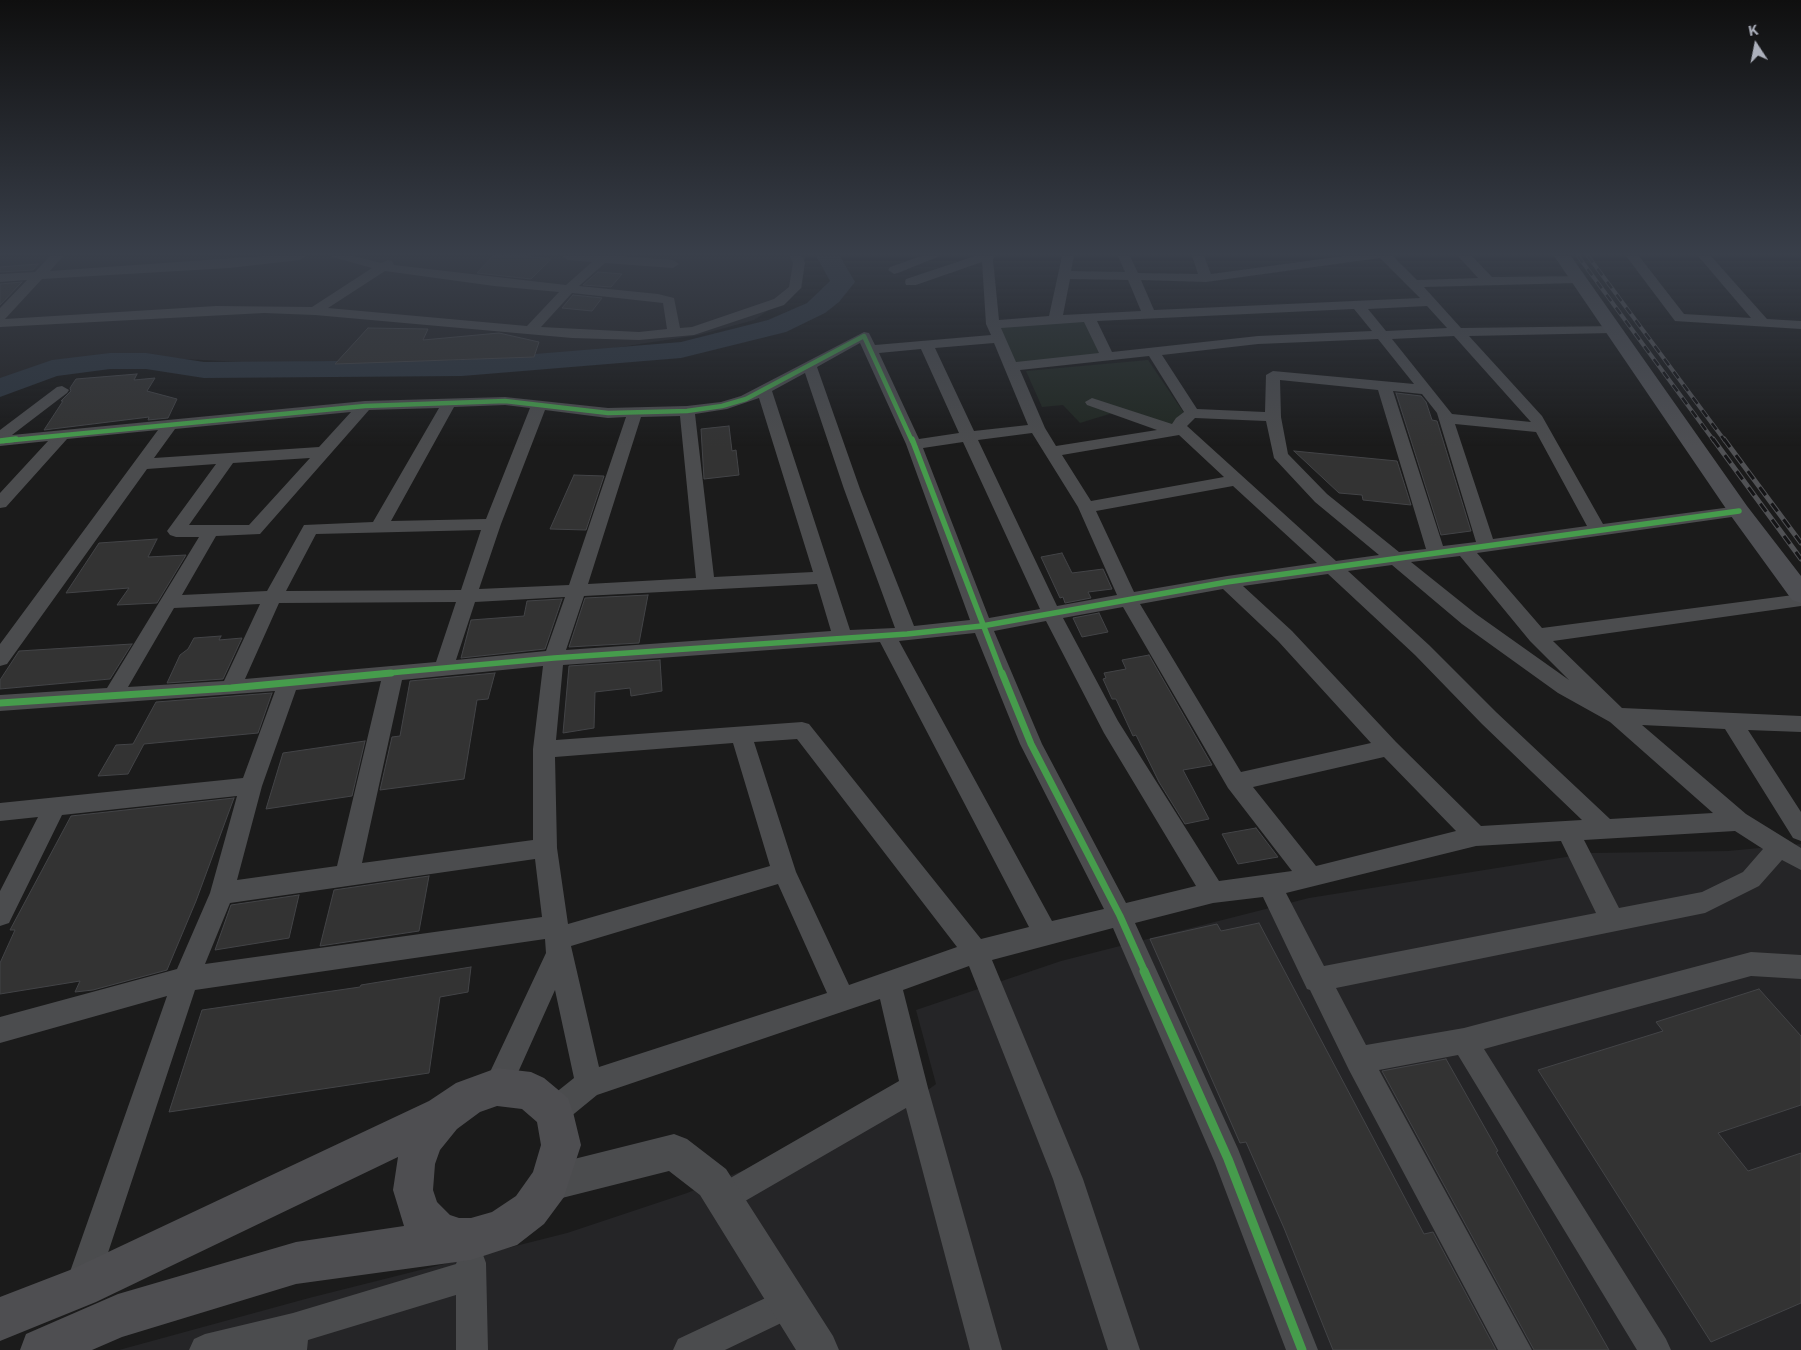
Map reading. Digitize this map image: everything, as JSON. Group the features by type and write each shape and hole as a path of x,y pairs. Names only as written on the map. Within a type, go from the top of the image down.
{"main road":[{"path":"1605,319 1739,511 1801,594"},
{"path":"0,1319 81,1287 444,1115 469,1096 497,1087 531,1091 554,1112 561,1145 550,1183 530,1210 467,1251 296,1263 118,1316 42,1350"},
{"path":"444,1115 425,1138 415,1164 413,1190 420,1214 436,1230 467,1251"}],"street":[{"path":"0,323 66,319"},
{"path":"406,319 532,330 639,336 694,331 729,319"},
{"path":"532,330 542,319"},
{"path":"672,319 673,333"},
{"path":"995,319 996,331 1037,428 1086,507 1128,600 1236,782 1311,878"},
{"path":"871,350 926,345 1055,320 1072,319"},
{"path":"1089,319 1108,358"},
{"path":"1368,319 1444,412 1486,546"},
{"path":"1446,319 1537,418 1598,531"},
{"path":"1697,319 1801,325"},
{"path":"1759,319 1763,323"},
{"path":"1010,367 1154,353 1258,340 1459,332 1612,329"},
{"path":"0,439 61,436 365,406 505,401 608,413 687,411 722,406 746,399 864,336 914,444 982,626 1031,744 1120,916 1228,1160 1302,1350"},
{"path":"926,345 967,438 1051,613 1111,727 1213,892"},
{"path":"1154,353 1192,413"},
{"path":"809,365 852,489 897,635 1046,934"},
{"path":"1427,390 1273,375 1273,417 1280,455 1321,498 1469,619 1565,688 1617,716 1801,724"},
{"path":"1384,386 1436,553"},
{"path":"0,439 62,390"},
{"path":"764,390 843,636"},
{"path":"1092,402 1178,429 1238,480 1422,650 1489,718 1605,828"},
{"path":"379,527 448,403"},
{"path":"443,669 492,524 539,405"},
{"path":"229,457 176,532 254,530 365,406"},
{"path":"687,411 706,584"},
{"path":"590,1084 557,939 545,848 544,749 554,658 635,412"},
{"path":"1052,452 1178,429 1186,416 1192,413 1273,417"},
{"path":"1446,418 1542,428"},
{"path":"0,659 170,425"},
{"path":"914,444 1037,428"},
{"path":"0,503 61,436"},
{"path":"142,464 322,452"},
{"path":"1086,507 1238,480"},
{"path":"0,703 231,688 554,658 843,636 897,635 982,626 1228,582 1739,511"},
{"path":"231,688 273,597 310,528 492,524"},
{"path":"113,696 212,531"},
{"path":"1464,549 1537,636 1617,716 1738,821 1801,860"},
{"path":"168,602 273,597 467,596 823,578"},
{"path":"1228,582 1285,636 1388,748 1476,836"},
{"path":"1537,636 1801,600"},
{"path":"347,876 393,674"},
{"path":"81,1287 186,979 222,893 251,786 288,683"},
{"path":"1731,721 1801,831"},
{"path":"544,749 802,730 976,952 1068,1179 1124,1350"},
{"path":"741,735 784,872 842,1000"},
{"path":"1236,782 1388,748"},
{"path":"0,812 251,786"},
{"path":"0,915 55,807"},
{"path":"554,1112 590,1084 889,984 976,952 1213,892 1270,886 1311,878 1476,836 1738,821"},
{"path":"1568,830 1613,921"},
{"path":"1316,980 1705,902 1751,879 1779,846"},
{"path":"222,893 545,848"},
{"path":"0,1030 186,979 557,939 784,872"},
{"path":"1270,886 1316,980 1516,1350"},
{"path":"497,1087 557,939"},
{"path":"1359,1060 1464,1041 1751,964 1801,967"},
{"path":"889,984 914,1088 986,1350"},
{"path":"1464,1041 1655,1350"},
{"path":"724,1198 914,1088"},
{"path":"550,1183 674,1152 713,1182 819,1350"},
{"path":"205,1350 292,1340 467,1251 472,1350"},
{"path":"689,1350 789,1303"}],"shaded area":[{"path":"0,319 756,319 699,335 568,355 260,363 106,355 33,368 0,381"},
{"path":"1089,319 1108,358 1010,367 993,324"},
{"path":"1148,360 1186,416 1177,431 1119,411 1080,423 1063,405 1042,407 1026,371"},
{"path":"1801,844 1801,1350 119,1350 309,1298 567,1233 687,1193 909,1104 936,1084 916,1010 1061,961 1309,898 1591,853 1728,851"}],"building":[{"path":"368,328 428,329 423,340 499,333 539,342 534,357 335,364"},
{"path":"137,374 134,380 155,378 147,391 177,399 168,418 148,420 149,417 44,430 63,401 61,401 71,391 70,388 76,379"},
{"path":"1396,393 1421,396 1426,402 1432,420 1437,421 1471,531 1441,535"},
{"path":"729,426 732,451 736,450 739,475 704,479 701,429"},
{"path":"1294,451 1397,461 1411,505 1363,500 1362,495 1339,493"},
{"path":"574,475 604,476 586,530 550,529"},
{"path":"157,539 148,557 186,555 157,603 117,605 129,588 66,593 99,543"},
{"path":"1062,553 1072,573 1103,569 1112,589 1088,592 1091,598 1065,603 1063,597 1060,598 1041,557"},
{"path":"648,595 639,643 569,647 585,598"},
{"path":"562,599 545,649 461,658 471,620 524,616 527,601"},
{"path":"1099,613 1108,632 1082,637 1073,618"},
{"path":"221,636 219,640 242,638 223,679 167,683 180,655 188,649 194,638"},
{"path":"132,644 110,679 0,689 0,680 19,651"},
{"path":"1149,655 1212,765 1183,770 1209,819 1185,824 1159,782 1136,735 1133,736 1116,699 1112,699 1103,679 1106,678 1104,673 1126,669 1122,660"},
{"path":"660,660 662,691 631,696 630,688 595,692 594,728 563,733 569,666"},
{"path":"495,673 488,699 477,700 464,779 380,790 392,737 400,736 410,681"},
{"path":"272,693 258,733 144,744 128,774 98,776 116,745 133,744 156,702"},
{"path":"365,741 352,796 266,809 283,753"},
{"path":"234,798 196,901 167,970 93,990 75,992 80,981 0,994 0,963 15,930 10,930 71,816"},
{"path":"1256,828 1278,857 1238,864 1222,834"},
{"path":"429,876 419,931 320,946 334,890"},
{"path":"299,895 289,938 215,950 231,905"},
{"path":"1259,923 1424,1234 1433,1232 1496,1350 1333,1350 1284,1228 1246,1142 1240,1143 1150,939 1217,924 1221,931"},
{"path":"471,967 468,992 440,997 429,1073 169,1112 202,1010 360,987 361,985"},
{"path":"1759,989 1801,1036 1801,1105 1718,1133 1748,1171 1801,1153 1801,1303 1711,1342 1538,1070 1663,1031 1656,1022"},
{"path":"1446,1059 1498,1151 1496,1152 1609,1350 1534,1350 1382,1071"}],"waterway":[{"path":"0,388 52,368 110,361 146,361 204,370 462,368 681,350 777,326 792,319"}],"railway":[{"path":"1624,319 1714,441"},
{"path":"1635,319 1725,441"},
{"path":"1713,439 1801,559"},
{"path":"1724,439 1801,543"}],"cycle path":[{"path":"0,441 365,406 505,401 608,413 687,411 722,406 746,399 864,336 914,444 982,626 1031,744 1120,916 1228,1159 1302,1350"},
{"path":"0,703 231,688 554,658 907,634 982,626 1227,582 1739,511"}]}
